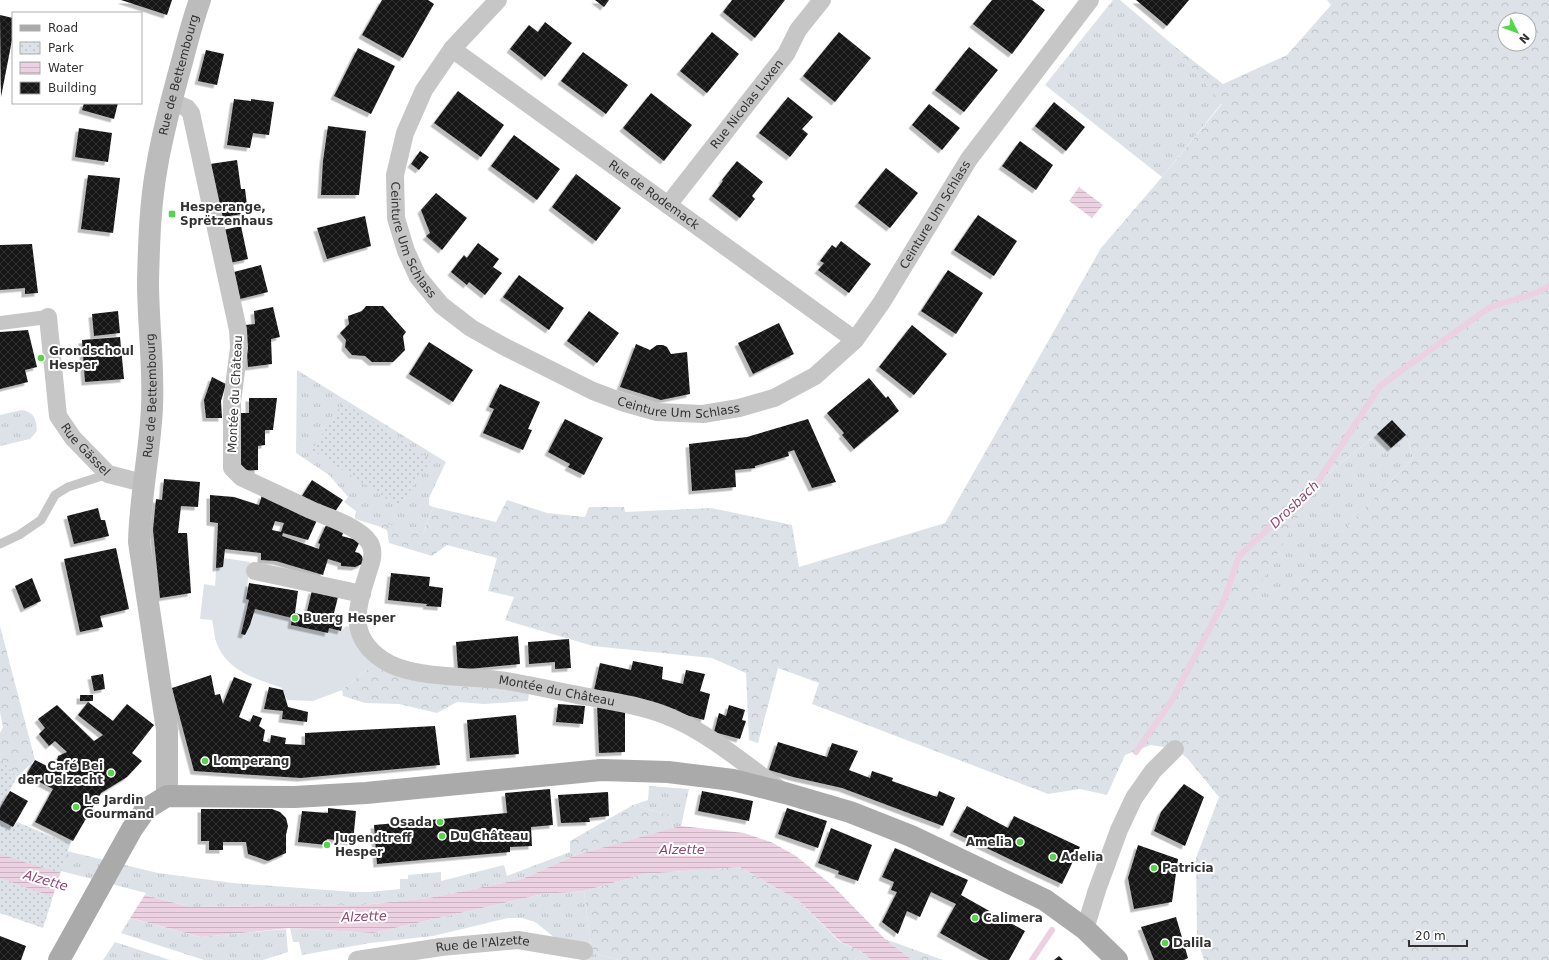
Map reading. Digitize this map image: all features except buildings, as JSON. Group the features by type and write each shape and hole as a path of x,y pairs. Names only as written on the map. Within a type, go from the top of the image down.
{"main road":[{"name":"Rue de Bettembourg","path":"167,796 167,730 138,542 139,517 152,407 148,283 152,206 157,167 170,101 200,0"},
{"path":"59,960 132,829 146,809 167,796 294,797 366,793 601,770 668,772 733,780 850,812 911,836 1045,900 1086,929 1117,960"}],"street":[{"name":"Ceinture Um Schlass","path":"498,0 452,49 424,90 405,133 394,175 396,218 406,251 418,276 441,305 471,328 503,346 586,387 625,403 656,412 703,414 739,408 774,398 815,376 855,340 882,302 969,159 1081,3"},
{"name":"Rue Nicolas Luxen","path":"668,205 786,54 798,30 822,0"},
{"name":"Rue de Rodemack","path":"452,49 855,340"},
{"name":"Montée du Château","path":"170,101 187,108 191,113 238,330 239,348 232,402 232,468 241,477 345,525 363,536 370,543 372,553 371,563 358,609 358,625 363,641 373,654 386,662 415,672 506,681 627,704 671,717 696,729 785,793"},
{"name":"Rue Gässel","path":"48,317 58,416 73,438 108,474 143,483"},
{"path":"0,323 48,317"},
{"path":"255,571 362,594"},
{"path":"1086,929 1102,875 1119,830 1134,798 1153,771 1175,749"},
{"name":"Rue de l'Alzette","path":"357,960 441,947 518,940 584,951"}],"lane":[{"path":"0,544 19,535 41,520 55,495 68,487 108,474"}],"green space":[{"path":"1113,0 1120,0 1173,45 1222,103 1162,177 1045,85"},
{"path":"1327,0 1549,0 1549,960 1204,960 1197,938 1196,858 1219,797 1187,758 1175,749 1151,745 1125,755 1107,795 1080,789 1048,794 812,704 819,683 778,668 758,743 749,740 746,673 712,658 593,646 505,620 514,597 488,591 497,558 447,545 432,556 389,543 387,530 378,526 384,523 423,534 433,507 496,522 507,500 547,513 585,517 589,507 624,507 625,512 711,508 792,525 799,567 945,523 1101,248 1222,104 1173,45 1223,84 1287,55 1331,5","holes":["1392,420 1406,435 1413,458 1266,611 1256,592 1317,483"]},
{"path":"297,370 446,462 429,498 429,505 433,507 423,534 384,524 378,526 355,519 356,511 344,502 348,497 329,475 296,453"},
{"path":"343,402 431,460 399,507 312,450"},
{"path":"22,410 30,413 34,417 37,431 30,439 0,446 0,415"},
{"path":"1392,420 1406,435 1413,458 1266,612 1255,592 1317,483"},
{"path":"217,557 250,562 246,598 249,600 241,634 244,635 255,609 292,618 291,625 327,633 329,628 341,631 346,626 352,627 375,663 342,690 313,701 287,700 282,688 253,678 236,668 222,654 217,644 212,620 200,619 204,584 215,586"},
{"path":"0,626 35,760 17,777 0,759 0,733 3,727 0,712"},
{"path":"375,663 487,687 529,693 528,701 484,704 457,702 437,713 399,704 365,703 343,696 342,690"},
{"path":"0,759 17,777 0,808"},
{"path":"649,786 689,789 681,826 673,829 669,815 633,805 648,800"},
{"path":"633,805 669,815 673,829 576,855 570,852 570,841"},
{"path":"0,820 13,827 17,822 70,844 43,928 0,913"},
{"path":"67,851 158,873 233,883 354,892 400,889 400,879 408,879 408,875 441,872 441,881 504,865 507,876 570,852 576,855 522,879 429,898 363,905 190,907 60,872"},
{"path":"740,867 799,901 840,942 862,952 855,960 619,960 592,953 584,891 644,874"},
{"path":"584,891 592,953 619,960 585,960 583,951 554,937 535,922 522,918 508,918 433,936 370,943 302,955 299,942 293,942 290,928 373,933 543,894"},
{"path":"130,918 201,937 286,929 288,952 263,960 204,960 121,933"},
{"path":"885,939 943,960 912,960"},
{"path":"115,942 170,960 103,960"},
{"path":"862,952 871,960 855,960"}],"water":[{"path":"1079,187 1103,205 1092,218 1069,201"},
{"name":"Alzette","path":"681,826 744,833 771,842 796,856 833,886 885,939 912,960 871,960 862,952 841,942 799,901 740,867 644,874 584,891 543,894 373,933 290,928 201,937 53,897 0,878 0,854 36,866 190,907 363,905 429,898 522,879 576,855"}],"pier":[{"path":"61,871 146,893 129,920 52,899"}],"waterway":[{"name":"Drosbach","path":"1136,752 1172,700 1223,603 1239,556 1317,483 1380,386 1490,307 1536,293 1549,286"},
{"name":"Drosbach","path":"1032,960 1052,930"}],"place":[{"name":"Hesperange, Sprëtzenhaus","path":"172,214"},
{"name":"Grondschoul Hesper","path":"41,358"},
{"name":"Buerg Hesper","path":"295,618"},
{"name":"Lomperang","path":"205,761"},
{"name":"Café Bei der Uelzecht","path":"111,773"},
{"name":"Le Jardin Gourmand","path":"76,807"},
{"name":"Osada","path":"440,822"},
{"name":"Du Château","path":"442,836"},
{"name":"Amelia","path":"1020,842"},
{"name":"Jugendtreff Hesper","path":"327,845"},
{"name":"Adelia","path":"1053,857"},
{"name":"Patricia","path":"1154,868"},
{"name":"Calimera","path":"975,918"},
{"name":"Dalila","path":"1165,943"}]}
